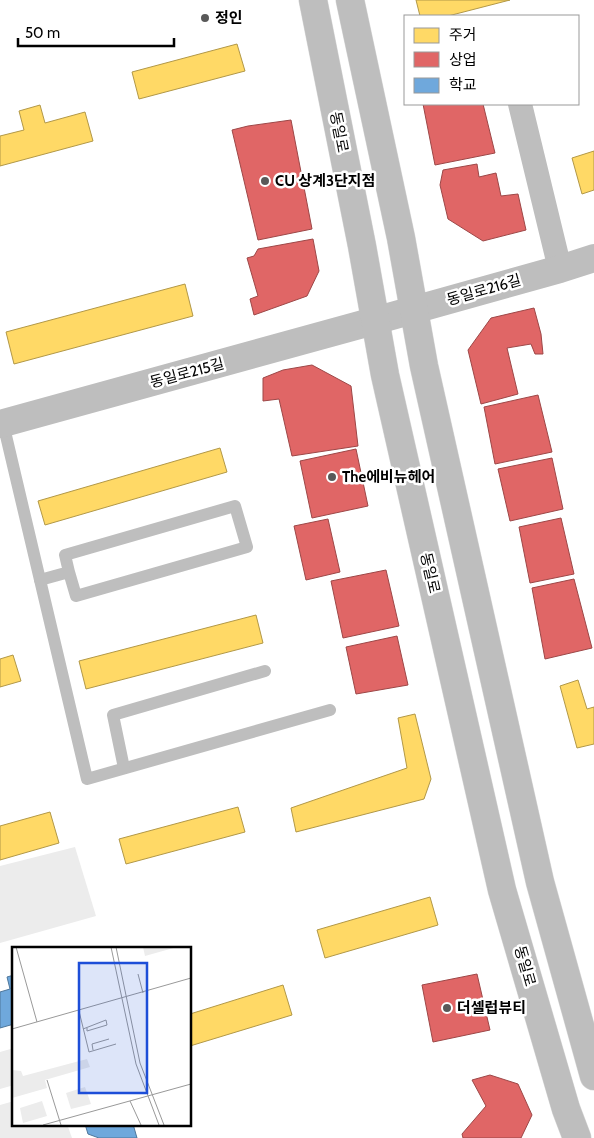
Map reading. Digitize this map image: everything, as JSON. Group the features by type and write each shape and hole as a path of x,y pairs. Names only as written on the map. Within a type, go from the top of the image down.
{"main road":[{"name":"동일로","path":"313,0 362,246 374,321 387,384 502,890 566,1109 577,1138"},
{"path":"350,0 401,238 424,366 540,882 594,1076"},
{"name":"동일로216길","path":"374,321 594,258"},
{"name":"동일로215길","path":"1,424 374,321"}],"street":[{"path":"520,105 560,269"}],"lane":[{"path":"1,424 87,779 330,710"},
{"path":"235,506 247,547 76,596 69,572 65,555 235,506"},
{"path":"40,580 69,572"},
{"path":"124,768 112,715 265,672"}],"shaded area":[{"path":"75,847 96,916 0,943 0,866"},
{"path":"12,1049 12,1086 0,1089 0,1052"},
{"path":"12,1102 12,1126 68,1126 72,1138 0,1138 0,1105"}],"building: 주거":[{"path":"416,0 510,0 452,15 420,15"},
{"path":"237,44 245,71 139,99 132,72"},
{"path":"40,105 45,123 85,112 93,141 0,166 0,136 24,130 19,111"},
{"path":"594,151 594,190 582,194 572,158"},
{"path":"185,284 193,316 14,364 6,332"},
{"path":"220,448 227,472 45,525 38,501"},
{"path":"256,615 263,643 86,689 79,661"},
{"path":"13,655 21,681 0,687 0,659"},
{"path":"578,680 587,709 594,707 594,744 577,748 560,686"},
{"path":"415,714 431,779 424,799 296,832 291,808 407,768 398,718"},
{"path":"238,807 245,832 126,864 119,839"},
{"path":"50,812 59,843 0,860 0,826"},
{"path":"430,897 438,925 325,958 317,930"},
{"path":"283,985 292,1015 191,1046 191,1014"}],"building: 상업":[{"path":"423,105 483,105 495,153 435,165"},
{"path":"291,120 312,229 258,240 232,130"},
{"path":"477,164 479,177 496,173 501,196 518,194 526,230 483,241 448,219 440,185 443,170"},
{"path":"313,239 319,271 307,296 254,315 250,299 258,296 247,258 254,256 258,249"},
{"path":"534,308 541,334 543,354 535,354 531,344 507,348 518,394 481,404 468,350 491,318"},
{"path":"312,365 351,386 358,446 292,456 279,399 263,401 263,378 283,370"},
{"path":"538,395 552,452 495,464 484,407"},
{"path":"356,449 368,506 312,518 300,461"},
{"path":"552,458 563,509 510,521 498,469"},
{"path":"561,518 574,574 530,583 519,527"},
{"path":"328,519 340,572 306,580 294,526"},
{"path":"386,570 399,626 343,638 331,581"},
{"path":"574,579 592,648 545,659 532,588"},
{"path":"397,636 408,685 356,694 346,647"},
{"path":"477,974 490,1030 433,1042 422,985"},
{"path":"490,1075 518,1084 532,1115 521,1138 463,1138 462,1134 486,1106 472,1080"}],"building: 학교":[{"path":"12,976 12,1025 0,1028 0,992 10,989 7,977"},
{"path":"86,1126 134,1126 137,1138 99,1138 88,1134"}],"place":[{"name":"정인","path":"205,18"},
{"name":"CU 상계3단지점","path":"265,181"},
{"name":"The에비뉴헤어","path":"332,477"},
{"name":"더셀럽뷰티","path":"447,1008"}]}
